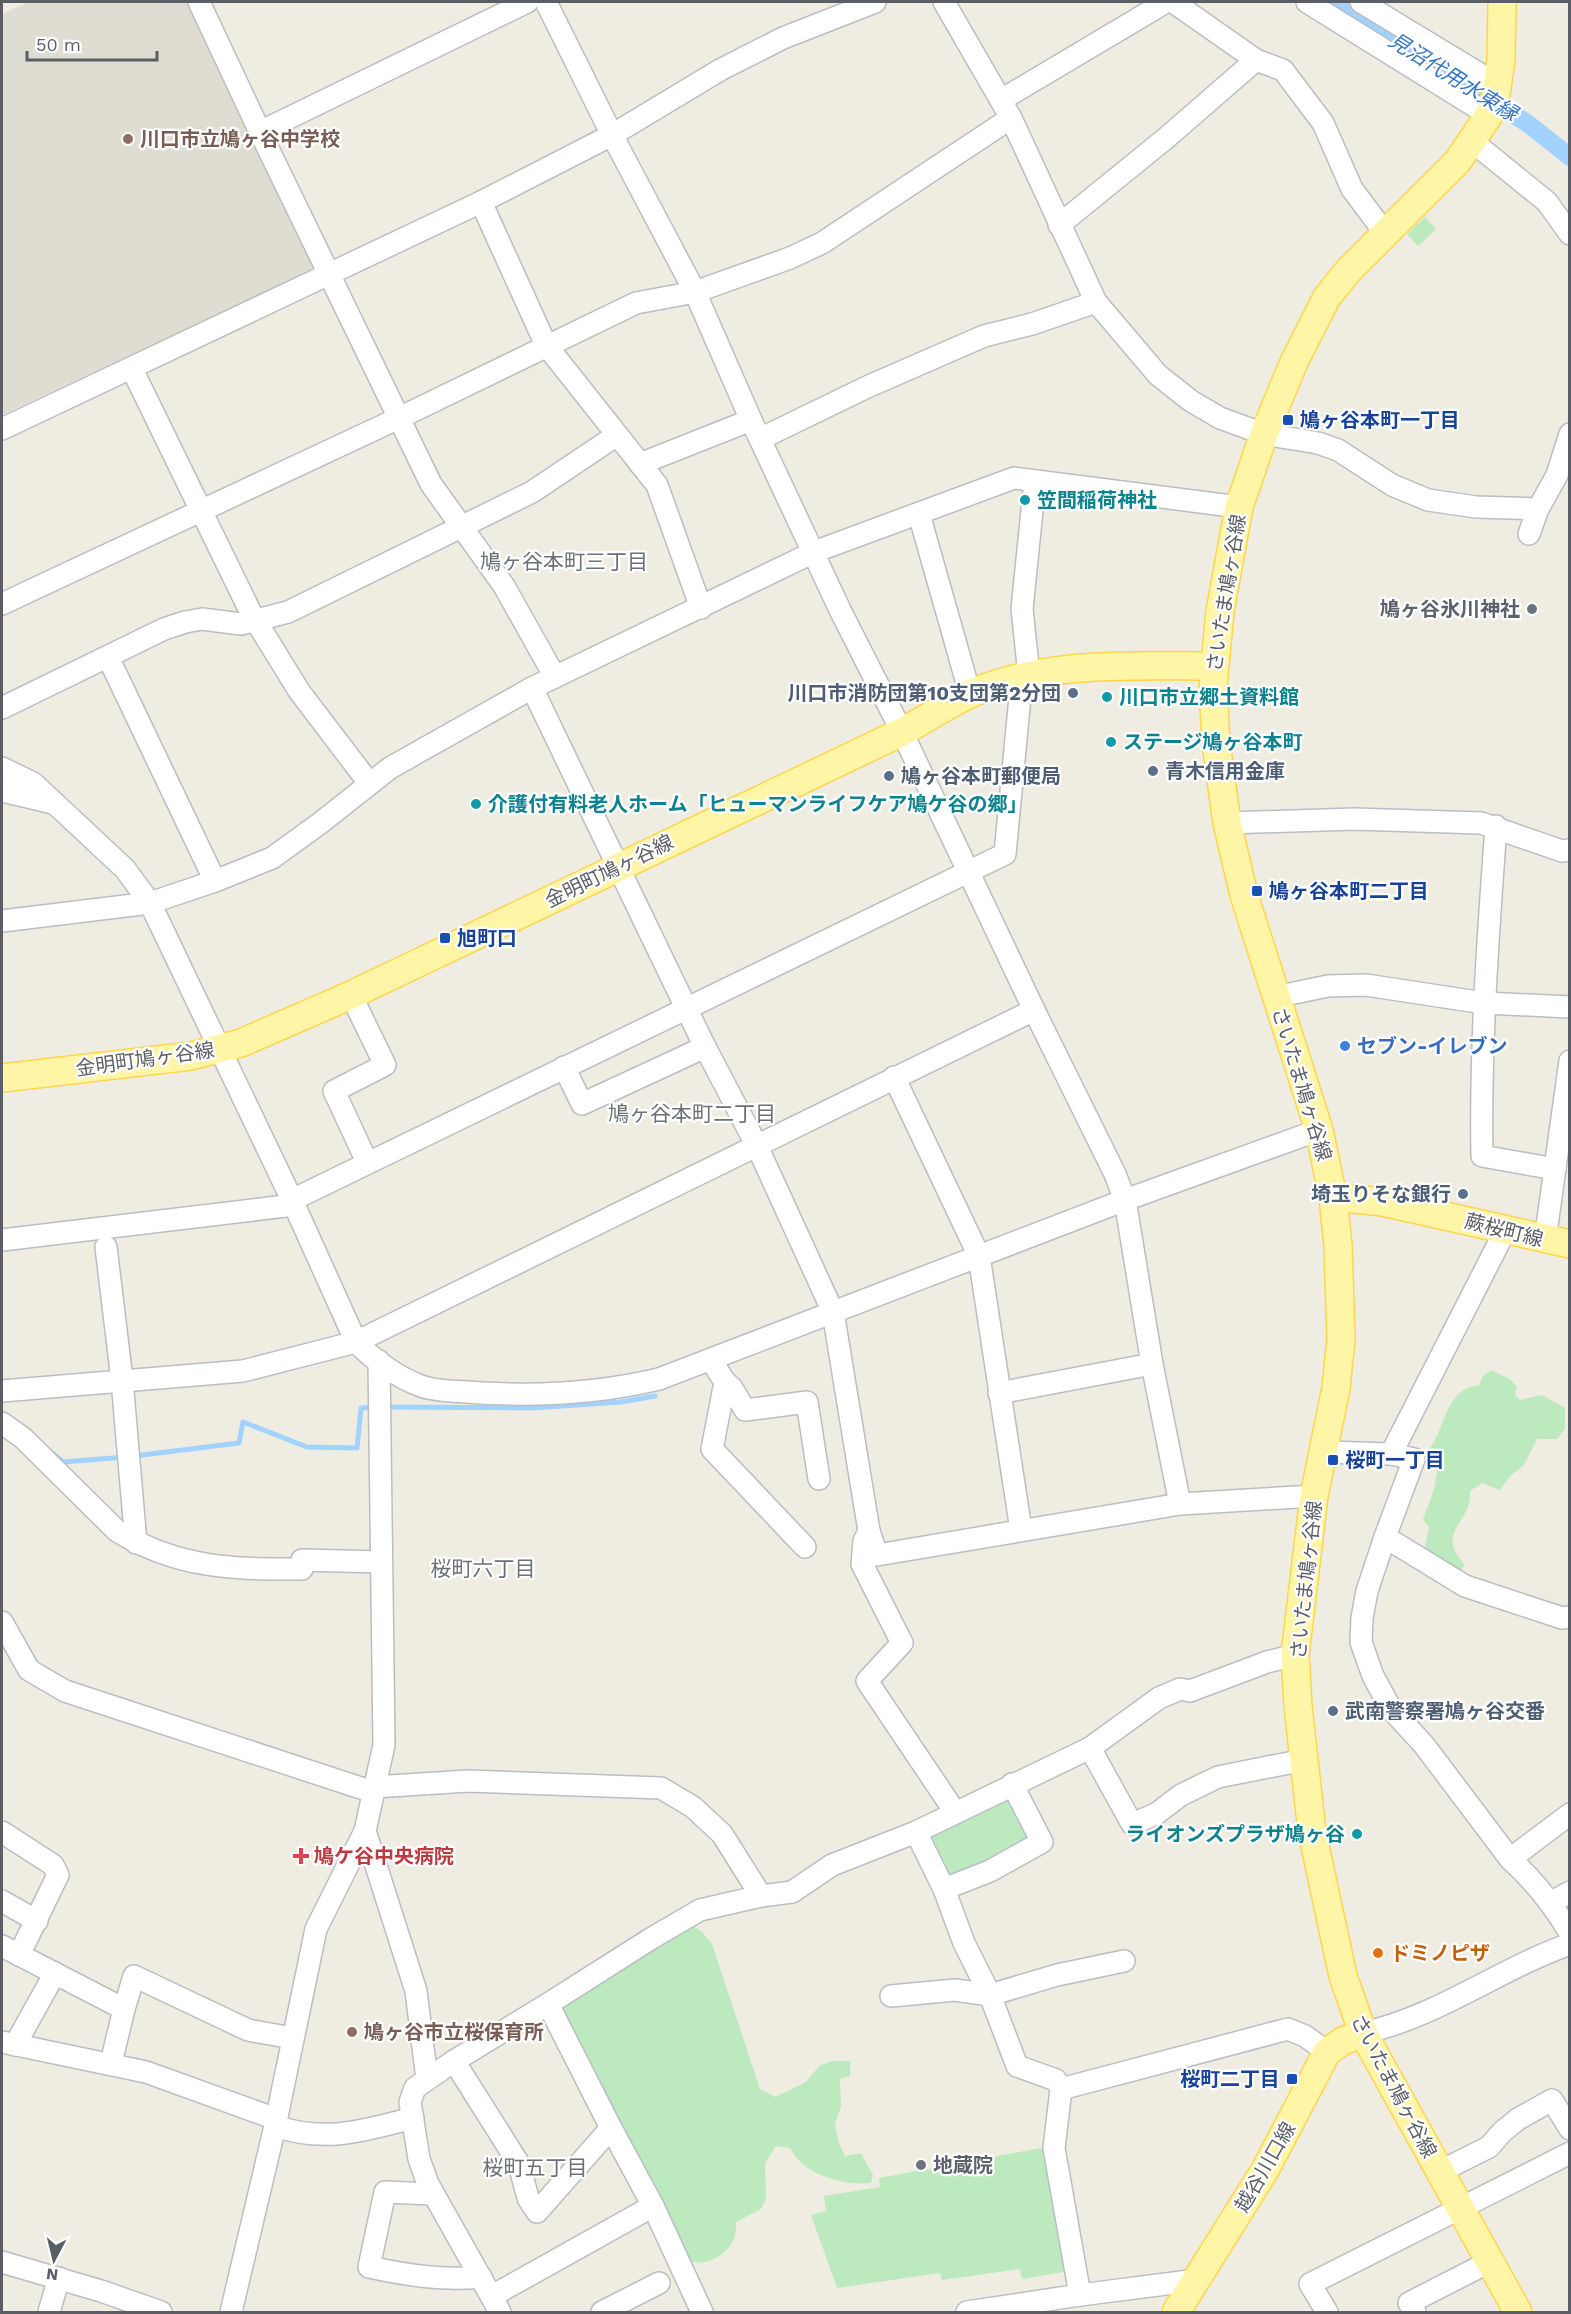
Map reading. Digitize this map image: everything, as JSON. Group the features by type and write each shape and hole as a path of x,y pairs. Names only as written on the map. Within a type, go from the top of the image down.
{"main road":[{"name":"さいたま鳩ヶ谷線","path":"1502,2 1501,60 1493,101 1473,142 1438,183 1385,233 1327,297 1294,362 1264,434 1239,507 1222,599 1214,666 1216,743 1227,823 1244,894 1319,1130 1333,1197 1339,1257 1341,1339 1336,1388 1325,1452 1314,1496 1295,1655 1304,1761 1319,1866 1343,1976 1351,2004 1363,2032 1518,2313"},
{"name":"金明町鳩ヶ谷線","path":"2,1078 191,1056 219,1049 271,1030 351,995 902,732 970,694 1025,676 1068,667 1214,666"},
{"name":"蕨桜町線","path":"1333,1197 1383,1202 1557,1242"},
{"path":"1327,2052 1343,2041 1363,2032"},
{"name":"越谷川口線","path":"1176,2313 1265,2170 1327,2052"}],"street":[{"path":"199,2 431,484 504,586 555,677"},
{"path":"260,132 527,2"},
{"path":"546,2 612,135 695,292 841,612 902,732 1115,1174 1125,1200 1152,1364 1180,1504"},
{"path":"2,429 481,202 612,135 720,70 783,38 875,2"},
{"path":"944,2 1006,109 1096,302 1158,375 1191,401 1220,418 1264,434 1318,443 1338,450 1392,485 1428,500 1476,507 1538,508"},
{"path":"2,604 399,418 636,303 695,292 790,258 822,243 1006,109 1166,2"},
{"path":"1173,2 1256,60 1283,70 1323,123 1352,189 1385,233"},
{"path":"1307,2 1493,101"},
{"path":"1361,2 1493,101"},
{"path":"1059,225 1165,139 1256,60"},
{"path":"1473,142 1547,202 1569,234"},
{"path":"481,202 546,345 657,485 701,608"},
{"path":"640,464 756,430 867,387 984,336 1032,324 1096,302"},
{"path":"132,369 256,620 299,691 369,783"},
{"path":"1529,534 1538,508 1557,474 1569,434"},
{"path":"2,708 164,629 202,619 241,624 288,612 532,492 617,435"},
{"path":"2,921 150,903 272,858 390,768 532,688 814,552 1014,478 1239,507"},
{"path":"2,1240 293,1202 367,1162 1005,854 1025,676 1022,609 1035,481"},
{"path":"919,513 970,694"},
{"path":"108,657 215,880"},
{"path":"532,688 705,1047 757,1146 833,1312 869,1531 877,1555 1180,1504 1314,1496"},
{"path":"2,768 33,783 125,869 150,903 293,1202 357,1342 397,1374 423,1387 486,1394 567,1393 629,1386 659,1379 1125,1200 1319,1130"},
{"path":"2,791 53,803"},
{"path":"1227,823 1354,819 1481,823 1496,826 1562,851 1569,850"},
{"path":"1496,826 1484,1003 1481,1082 1482,1156 1555,1169"},
{"path":"1275,997 1328,986 1366,985 1484,1003 1569,1006"},
{"path":"351,995 385,1065 334,1091 367,1162"},
{"path":"2,1391 243,1371 357,1342 1034,1010"},
{"path":"564,1068 582,1104 705,1047"},
{"path":"1557,1242 1555,1169 1569,1061"},
{"path":"894,1077 979,1256 1021,1530"},
{"path":"1392,1454 1506,1229"},
{"path":"106,1247 122,1380 136,1543"},
{"path":"711,1360 745,1410 807,1402 819,1479"},
{"path":"231,2313 275,2123 316,1929 365,1831 384,1745 378,1361"},
{"path":"999,1393 1152,1364"},
{"path":"725,1382 712,1449 805,1547"},
{"path":"2,1423 23,1438 117,1531 136,1543 190,1562 234,1569 302,1569 302,1560 381,1562"},
{"path":"1325,1452 1392,1454 1414,1458 1366,1591 1361,1642 1373,1676 1391,1709 1424,1745 1510,1859 1561,1897 1569,1933"},
{"path":"869,1531 864,1542 862,1564 902,1643 867,1681 955,1812"},
{"path":"1385,1537 1465,1586 1562,1617 1569,1617"},
{"path":"4,1638 29,1670 65,1691 374,1790 468,1781 662,1788 693,1807 722,1834 761,1896"},
{"path":"653,2206 496,2305 433,2194 419,2158 410,2103 415,2088 454,2061 652,1938 700,1911 761,1896 792,1892 832,1865 916,1832 1090,1748 1159,1698 1180,1689 1190,1691 1267,1662 1295,1655"},
{"path":"1090,1748 1132,1824 1156,1814 1181,1796 1218,1777 1304,1761"},
{"path":"944,1889 990,1871 1042,1842 1012,1784"},
{"path":"1510,1859 1569,1814"},
{"path":"365,1831 416,1991 427,2079"},
{"path":"2,1832 53,1865 58,1875 37,1921 10,1950 124,2009"},
{"path":"916,1832 944,1889 964,1943 990,1995 1017,2066 1056,2080 1061,2089 1054,2148 1080,2295"},
{"path":"2,1901 37,1921"},
{"path":"1363,2032 1414,2017 1569,1944"},
{"path":"891,1996 955,1990 990,1995 1057,1975 1124,1961"},
{"path":"54,1973 8,2043 146,2072 275,2123 314,2134 353,2133 413,2118"},
{"path":"111,2063 124,2009 135,1976 248,2031 292,2038"},
{"path":"548,2004 653,2206 702,2313"},
{"path":"1061,2089 1288,2029 1305,2036 1327,2052"},
{"path":"454,2061 519,2164 528,2198 537,2212 611,2128"},
{"path":"1439,2172 1489,2147 1518,2119 1551,2100 1569,2130"},
{"path":"1327,2313 1310,2284 1569,2153"},
{"path":"433,2194 385,2192 369,2267 411,2276 464,2279 481,2277"},
{"path":"1415,2313 1409,2303 1491,2261"},
{"path":"2,2262 59,2278 161,2313"},
{"path":"49,2313 59,2278"},
{"path":"967,2313 1197,2280"},
{"path":"602,2313 659,2283"}],"shaded area":[{"name":"川口市立鳩ヶ谷中学校","path":"29,2 191,2 313,269 2,415 2,14"}],"green space":[{"path":"1425,217 1436,229 1418,246 1407,234"},
{"path":"1491,1370 1510,1379 1517,1387 1515,1395 1520,1400 1542,1395 1565,1408 1565,1429 1557,1439 1537,1439 1524,1465 1511,1475 1500,1490 1482,1483 1470,1491 1466,1511 1453,1535 1456,1553 1465,1565 1459,1573 1424,1551 1429,1527 1423,1519 1434,1490 1437,1472 1425,1457 1456,1397 1470,1387 1479,1386 1482,1377"},
{"path":"1004,1798 1015,1801 1033,1835 1029,1844 948,1880 928,1835"},
{"path":"690,1924 701,1931 712,1944 760,2089 775,2097 806,2082 819,2066 832,2061 850,2061 850,2076 840,2079 841,2107 835,2124 839,2144 845,2156 861,2153 873,2175 871,2183 849,2183 825,2177 804,2165 790,2148 776,2146 765,2163 766,2199 761,2209 736,2222 735,2236 728,2249 716,2258 701,2262 687,2260 564,2022 564,2000"},
{"path":"1046,2147 1069,2271 1022,2279 1020,2269 942,2280 940,2273 837,2288 811,2215 826,2211 824,2196 880,2187 879,2178"}],"waterway":[{"name":"見沼代用水東縁","path":"1333,2 1527,123 1570,157"},
{"path":"384,1407 532,1408 621,1402 655,1396"},
{"path":"134,1456 239,1443 243,1422 307,1447 357,1448 361,1408 375,1407"},
{"path":"51,1452 63,1462 125,1457"}],"place":[{"name":"川口市立鳩ヶ谷中学校","path":"128,139"},
{"name":"鳩ヶ谷本町一丁目","path":"1288,420"},
{"name":"笠間稲荷神社","path":"1025,500"},
{"name":"鳩ヶ谷氷川神社","path":"1532,609"},
{"name":"川口市消防団第10支団第2分団","path":"1073,693"},
{"name":"川口市立郷土資料館","path":"1107,697"},
{"name":"ステージ鳩ヶ谷本町","path":"1111,742"},
{"name":"青木信用金庫","path":"1153,771"},
{"name":"鳩ヶ谷本町郵便局","path":"889,776"},
{"name":"介護付有料老人ホーム「ヒューマンライフケア鳩ケ谷の郷」","path":"476,804"},
{"name":"鳩ヶ谷本町二丁目","path":"1257,891"},
{"name":"旭町口","path":"445,938"},
{"name":"セブン-イレブン","path":"1345,1046"},
{"name":"埼玉りそな銀行","path":"1463,1194"},
{"name":"桜町一丁目","path":"1333,1460"},
{"name":"武南警察署鳩ヶ谷交番","path":"1333,1711"},
{"name":"ライオンズプラザ鳩ヶ谷","path":"1357,1834"},
{"name":"鳩ケ谷中央病院","path":"301,1856"},
{"name":"ドミノピザ","path":"1378,1953"},
{"name":"鳩ヶ谷市立桜保育所","path":"352,2032"},
{"name":"桜町二丁目","path":"1292,2079"},
{"name":"地蔵院","path":"921,2165"}],"district":[{"name":"鳩ヶ谷本町三丁目","path":"564,562"},
{"name":"鳩ヶ谷本町二丁目","path":"692,1114"},
{"name":"桜町六丁目","path":"483,1569"},
{"name":"桜町五丁目","path":"535,2168"}]}
